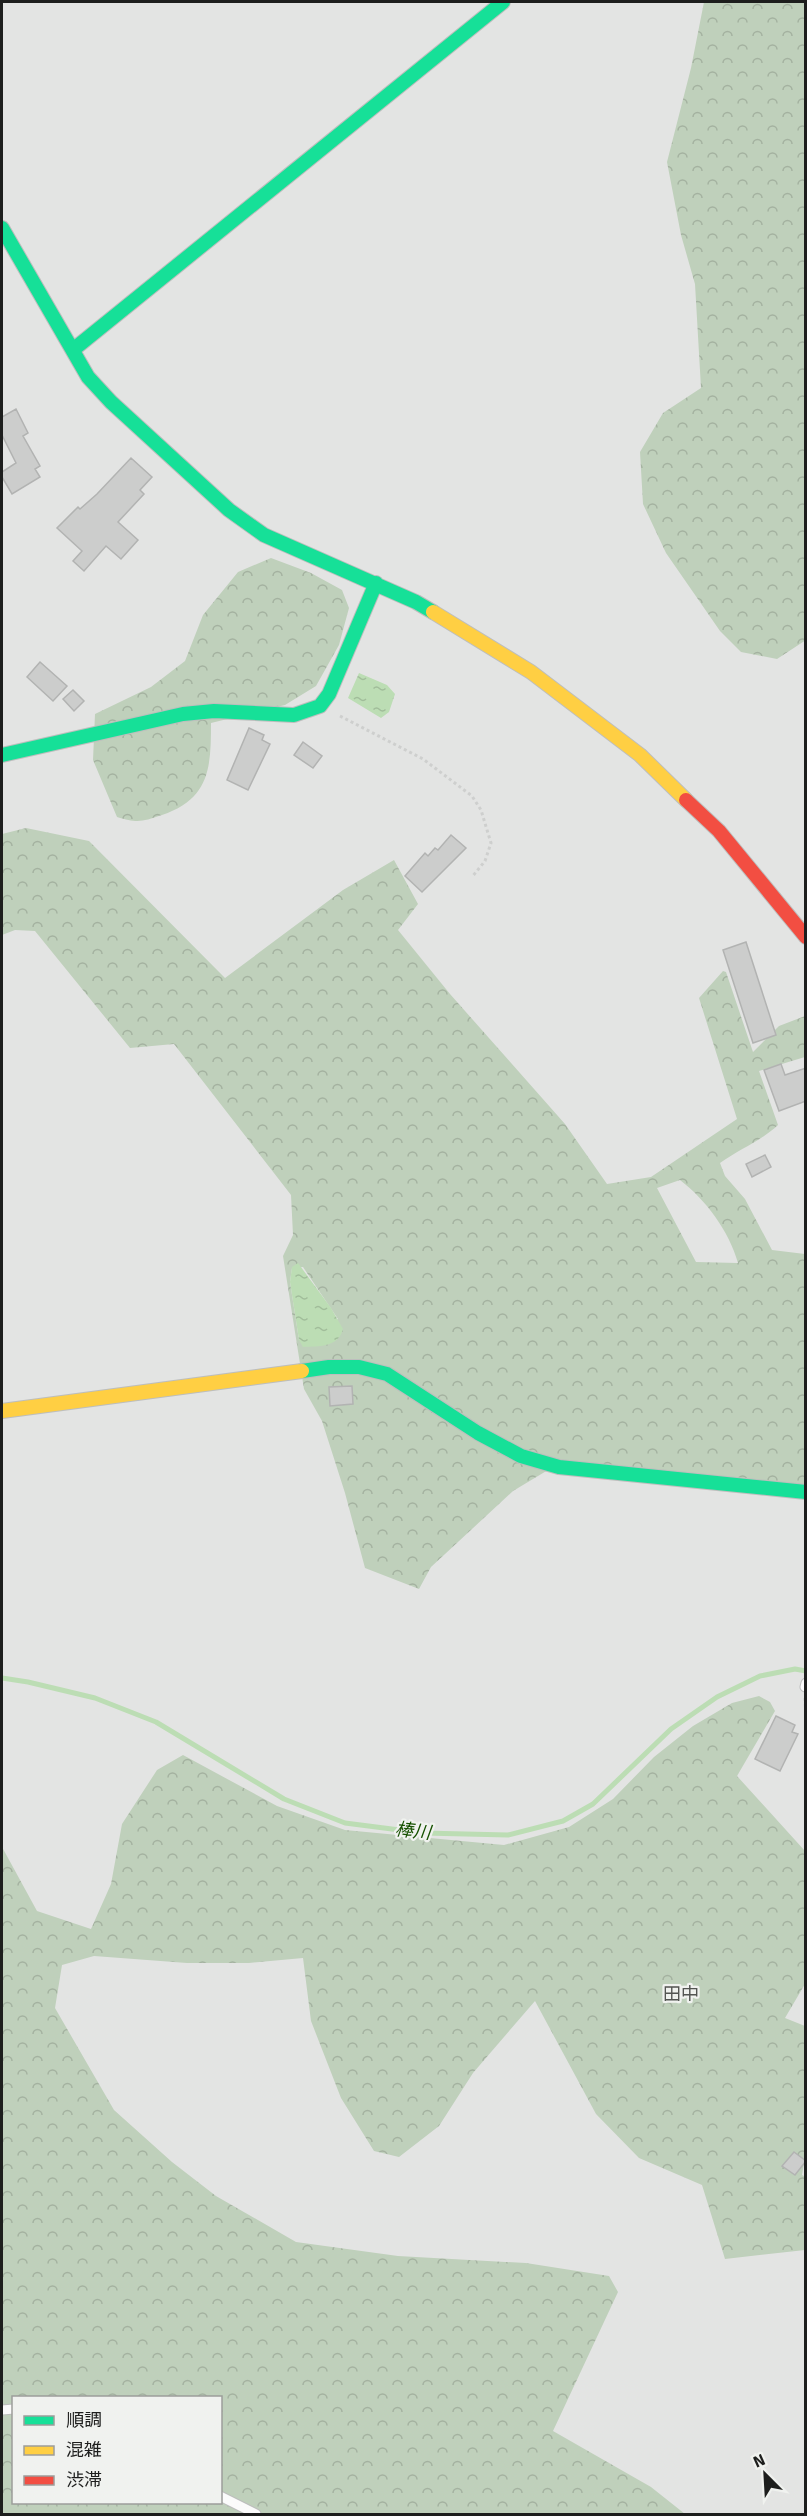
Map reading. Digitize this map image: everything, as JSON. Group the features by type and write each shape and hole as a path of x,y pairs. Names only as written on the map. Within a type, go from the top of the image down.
{"street":[{"path":"74,349 503,2"},
{"path":"2,228 88,376 111,402 230,510 264,535 416,602 531,672 640,755 719,831 806,937"},
{"path":"2,755 183,714 214,711 294,714 308,712 320,706 328,694 376,583"},
{"path":"2,1411 329,1367 359,1367 387,1374 478,1433 521,1456 559,1467 806,1492"}],"lane":[{"path":"805,1687 806,1683"},
{"path":"222,2497 256,2514"}],"path":[{"path":"320,706 423,759 472,796 481,810 491,843 485,861 472,877"},
{"path":"805,1687 806,1721"},
{"path":"806,1741 806,1757"}],"green space":[{"path":"704,2 805,2 806,640 777,659 741,652 720,631 666,553 643,504 640,452 663,413 701,388 695,284 681,235 667,162 691,68"},
{"path":"271,558 311,573 342,590 349,608 339,645 316,686 285,705 211,723 208,767 199,790 190,800 178,808 149,819 135,821 117,817 93,760 95,714 151,687 185,661 203,615 238,572"},
{"path":"26,828 89,841 225,978 343,890 394,860 418,904 398,930 450,994 565,1124 607,1184 651,1177 737,1119 699,998 723,971 726,972 753,1052 779,1026 805,1016 805,1057 759,1071 778,1125 765,1136 720,1163 725,1176 745,1199 772,1250 805,1254 805,1485 563,1461 513,1491 431,1567 419,1589 365,1568 345,1493 322,1421 304,1389 283,1256 293,1235 291,1195 174,1044 130,1048 35,931 15,930 2,935 2,834","holes":["680,1180 699,1197 723,1228 738,1263 696,1262 657,1188","303,1267 338,1319 299,1340 290,1282 292,1268"]},
{"path":"759,1696 770,1702 775,1711 737,1776 805,1851 805,1984 785,2018 805,2026 806,2152 802,2175 806,2177 805,2250 725,2259 702,2185 639,2158 596,2114 535,2001 473,2073 439,2126 399,2157 374,2151 341,2098 311,2021 303,1958 249,1963 187,1963 94,1956 62,1965 55,2008 114,2110 172,2162 216,2196 296,2242 398,2256 526,2263 609,2276 618,2292 553,2431 651,2487 685,2514 2,2514 2,1847 37,1911 91,1929 111,1884 122,1824 157,1770 183,1755 277,1806 345,1830 504,1845 569,1827 613,1799 654,1757 693,1726 732,1703"}],"water":[{"path":"359,673 387,685 395,694 389,712 381,718 348,698"},
{"path":"298,1263 331,1308 343,1329 337,1340 327,1345 303,1347 299,1340 290,1282 292,1267"}],"building":[{"path":"16,409 28,433 23,436 40,466 35,469 40,477 12,494 2,477 2,472 16,463 2,435 2,417"},
{"path":"131,458 152,477 140,490 144,494 118,522 138,540 121,559 106,546 84,571 73,561 82,551 57,528 78,507 80,509 97,494"},
{"path":"40,662 67,686 53,701 27,677"},
{"path":"73,690 84,701 74,711 63,699"},
{"path":"249,728 264,735 262,740 270,744 248,790 227,780"},
{"path":"303,742 322,756 313,768 294,755"},
{"path":"451,835 466,848 422,892 405,876 425,853 428,856 435,848 438,850"},
{"path":"746,942 776,1035 753,1043 723,950"},
{"path":"781,1064 785,1075 806,1068 806,1101 779,1111 764,1070"},
{"path":"765,1155 771,1167 752,1177 746,1164"},
{"path":"352,1386 353,1404 330,1406 329,1387"},
{"path":"776,1716 795,1725 792,1732 798,1734 780,1771 755,1759"},
{"path":"794,2152 806,2161 795,2175 782,2166"}],"waterway":[{"name":"棒川","path":"2,1678 95,1698 156,1722 284,1799 345,1823 423,1833 508,1835 563,1821 593,1804 671,1729 717,1697 760,1676 795,1669 806,1671"}],"traffic: fast":[{"path":"74,349 503,2"},
{"path":"2,228 88,377 111,402 229,510 264,535 416,602 433,612"},
{"path":"2,755 183,714 214,711 294,715 320,706 329,694 376,583"},
{"path":"302,1371 329,1367 359,1367 387,1374 478,1433 521,1456 559,1467 806,1492"}],"traffic: slow":[{"path":"433,612 531,672 640,755 686,800"},
{"path":"2,1411 302,1371"}],"traffic: jam":[{"path":"686,800 719,831 806,937"}],"district":[{"name":"田中","path":"681,1994"}]}
